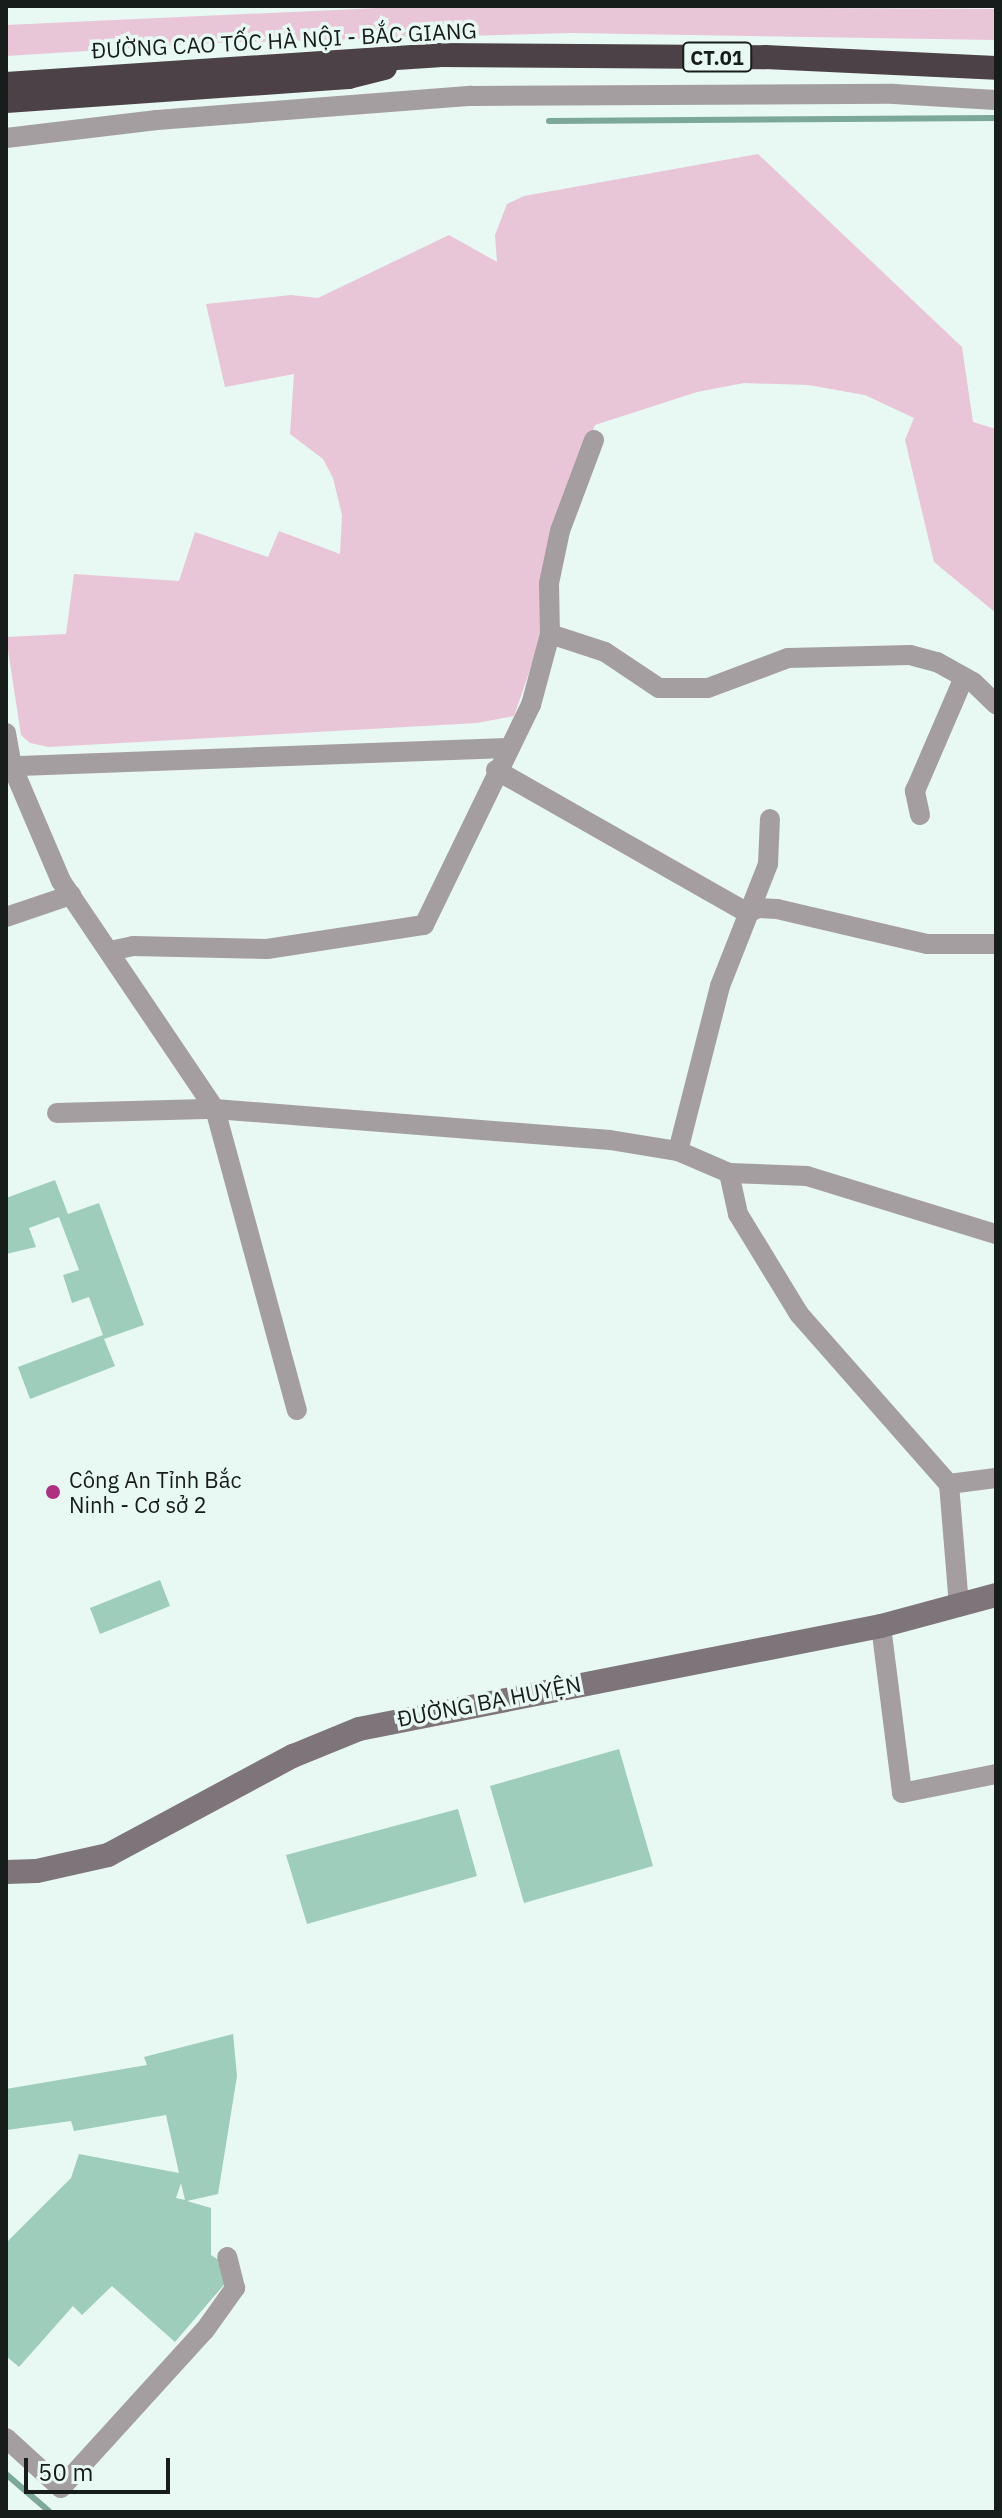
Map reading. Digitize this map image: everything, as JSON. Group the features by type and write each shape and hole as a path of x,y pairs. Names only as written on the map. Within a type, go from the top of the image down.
{"highway":[{"name":"ĐƯỜNG CAO TỐC HÀ NỘI - BẮC GIANG","path":"6,84 438,55 765,57 996,68"},
{"path":"6,101 348,77 438,55"}],"street":[{"path":"6,138 157,120 471,96 894,94 996,100"},
{"path":"110,951 133,946 267,949 424,925 496,770 531,705 550,634 549,583 560,531 594,440"},
{"path":"550,634 605,652 659,688 708,688 788,658 841,654 910,655 937,662 964,677 996,704"},
{"path":"920,815 915,791 964,677"},
{"path":"6,733 9,767 71,895 215,1109 297,1410"},
{"path":"9,767 507,748"},
{"path":"496,770 748,913"},
{"path":"678,1151 703,1042 771,855 770,819"},
{"path":"6,917 71,895"},
{"path":"748,913 758,908 777,909 927,944 996,944"},
{"path":"57,1113 215,1109 610,1140 678,1151 729,1173 807,1176 996,1234"},
{"path":"729,1173 738,1214 799,1314 949,1484 959,1606"},
{"path":"949,1484 996,1478"},
{"name":"ĐƯỜNG BA HUYỆN","path":"6,1872 37,1871 108,1855 293,1756 359,1729 881,1626 996,1595"},
{"path":"881,1626 902,1793 996,1774"},
{"path":"6,2438 61,2488 205,2330 235,2288 227,2257"}],"shaded area":[{"path":"422,6 996,9 996,40 571,33 215,43 6,56 6,25"},
{"path":"758,154 962,347 973,422 996,429 996,613 934,562 905,440 914,418 865,395 808,385 744,383 697,392 595,425 577,470 542,635 514,716 477,723 49,747 30,743 21,735 6,637 66,634 74,574 179,581 195,532 268,557 279,531 340,554 342,515 333,478 323,459 290,434 294,374 225,387 206,304 291,295 318,298 449,235 497,262 495,235 507,204 524,196"}],"building":[{"path":"55,1180 68,1214 99,1203 144,1325 104,1339 115,1366 30,1399 18,1367 103,1335 89,1297 72,1303 63,1275 79,1270 59,1217 29,1228 36,1247 6,1254 6,1198"},
{"path":"160,1580 170,1606 100,1634 90,1608"},
{"path":"619,1749 653,1866 524,1903 490,1786"},
{"path":"458,1809 477,1876 307,1924 286,1855"},
{"path":"233,2034 237,2076 218,2194 187,2201 211,2208 211,2255 220,2261 228,2280 175,2342 112,2286 82,2315 73,2306 19,2367 6,2356 6,2243 71,2178 79,2154 179,2173 166,2115 74,2131 71,2121 7,2130 6,2089 147,2065 144,2057","holes":["181,2183 185,2200 176,2198"]}],"waterway":[{"path":"549,121 996,118"},
{"path":"6,2474 50,2512"}],"place":[{"name":"Công An Tỉnh Bắc Ninh - Cơ sở 2","path":"53,1492"}]}
